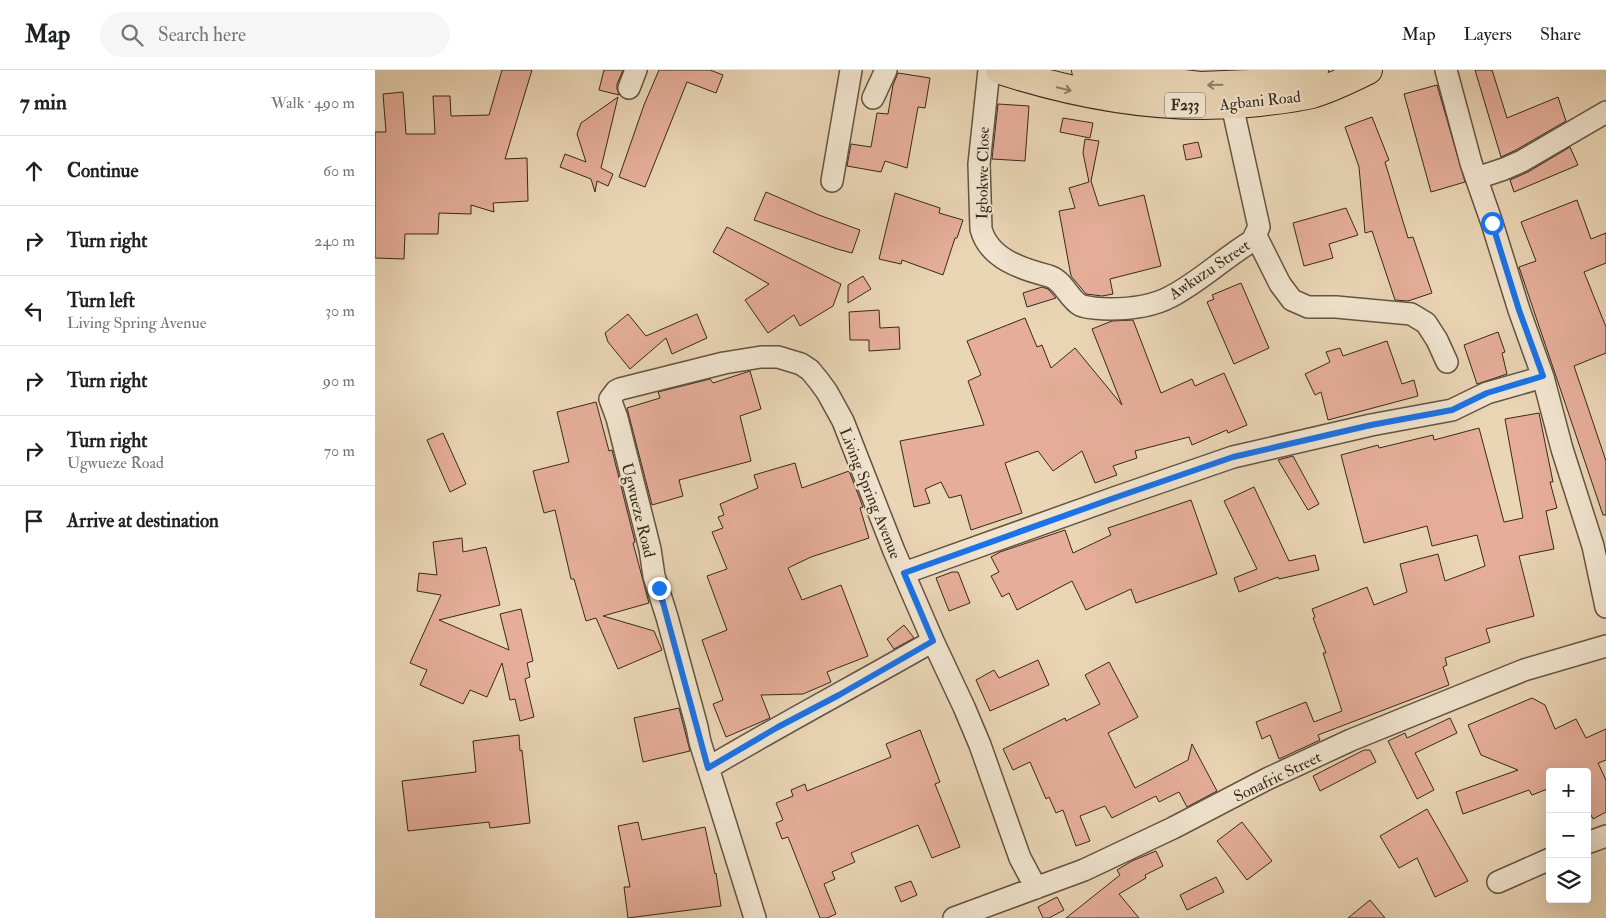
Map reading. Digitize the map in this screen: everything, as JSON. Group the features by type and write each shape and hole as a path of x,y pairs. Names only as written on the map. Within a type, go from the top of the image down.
{"main road":[{"name":"Agbani Road","path":"1000,70 1044,84 1119,100 1168,105 1232,105 1287,99 1313,93 1368,70"},
{"name":"Agbani Road","path":"1086,70 1200,86 1249,84 1297,73"}],"street":[{"path":"832,181 851,70"},
{"path":"873,98 886,70"},
{"name":"Igbokwe Close","path":"989,70 979,164 981,228 983,237 992,249 1008,261 1027,270 1053,278 1080,305 1117,309"},
{"path":"1446,70 1457,115 1519,310 1543,376 1562,449 1593,546 1606,607"},
{"name":"Awkuzu Street","path":"1117,309 1136,307 1169,298 1252,242 1257,236 1259,228 1232,105"},
{"path":"1477,178 1522,161 1605,116"},
{"path":"1257,236 1280,284 1292,300 1309,307 1336,307 1411,314 1425,323 1437,340 1447,362"},
{"name":"Living Spring Avenue","path":"616,391 761,357 778,358 801,364 810,370 827,392 843,421 894,551 980,745 1020,858 1036,888"},
{"path":"904,573 1233,457 1371,425 1452,410 1487,393 1543,376"},
{"name":"Ugwueze Road","path":"616,391 610,399 617,418 650,549 654,576 667,617 700,742 755,918"},
{"path":"708,768 933,641"},
{"name":"Sonafric Street","path":"966,916 1084,870 1173,828 1267,779 1351,740 1524,670 1606,646"},
{"path":"1591,842 1606,836"},
{"path":"1498,882 1546,860"}],"building":[{"path":"502,70 532,70 505,159 527,158 528,201 493,203 494,212 471,205 471,214 439,213 438,234 405,234 404,259 375,258 375,132 386,132 383,94 403,92 406,134 435,134 433,96 450,96 451,116 489,115"},
{"path":"604,70 623,70 617,84 619,95 599,90"},
{"path":"659,70 710,70 723,75 716,93 687,82 645,187 619,177 644,105"},
{"path":"1475,70 1492,70 1507,118 1558,97 1566,121 1501,157"},
{"path":"898,73 930,78 925,108 918,107 907,168 885,161 881,172 847,166 851,144 871,147 877,113 888,114 893,85"},
{"path":"1437,85 1465,182 1431,192 1404,94"},
{"path":"618,97 601,168 613,174 608,186 597,181 595,192 591,179 560,167 565,154 586,162 577,134 581,123"},
{"path":"998,104 1029,106 1025,161 992,159"},
{"path":"1372,117 1389,160 1385,162 1408,238 1413,237 1432,293 1408,301 1395,300 1372,231 1365,233 1359,167 1345,127"},
{"path":"1063,118 1093,123 1090,138 1060,132"},
{"path":"1085,139 1099,141 1091,181 1099,206 1144,195 1161,266 1110,279 1113,294 1102,296 1086,294 1071,276 1059,211 1075,208 1069,188 1089,182 1083,153"},
{"path":"1198,142 1202,157 1186,160 1183,145"},
{"path":"1570,147 1578,165 1514,192 1510,180 1528,172"},
{"path":"766,192 860,230 852,253 754,220"},
{"path":"895,193 940,208 939,213 963,220 943,275 902,260 901,264 879,259"},
{"path":"1577,200 1591,239 1606,233 1606,263 1584,272 1606,327 1606,353 1574,366 1606,461 1606,515 1603,515 1519,267 1536,261 1521,222"},
{"path":"1346,208 1358,235 1329,244 1333,258 1304,266 1293,223"},
{"path":"727,227 841,284 833,306 800,326 794,315 768,333 745,300 769,284 713,252"},
{"path":"863,276 871,289 848,303 848,285"},
{"path":"1241,283 1269,348 1234,364 1207,302 1214,299 1212,295"},
{"path":"1042,287 1048,289 1056,298 1027,307 1023,293"},
{"path":"879,310 880,328 899,327 900,349 869,351 869,340 850,340 849,312"},
{"path":"628,314 646,336 697,314 707,338 672,354 666,338 630,369 608,342 605,333"},
{"path":"1025,318 1037,347 1042,345 1051,368 1075,348 1122,405 1092,329 1112,321 1133,320 1161,393 1192,379 1195,386 1224,373 1247,425 1228,433 1227,430 1192,445 1189,437 1135,451 1137,458 1113,466 1117,475 1095,483 1082,451 1053,471 1038,451 1005,463 1022,513 971,530 961,495 949,498 941,482 925,489 930,503 914,507 900,441 984,425 968,381 981,375 967,341"},
{"path":"1498,332 1505,352 1502,353 1507,374 1477,384 1464,345"},
{"path":"1387,341 1402,384 1414,380 1418,396 1328,420 1321,392 1315,395 1305,374 1330,362 1326,352 1340,348 1343,356"},
{"path":"750,371 761,409 740,416 751,461 679,480 683,496 652,505 627,408 660,398 658,392 710,379 713,383"},
{"path":"596,402 609,451 612,450 649,603 603,616 654,631 662,650 618,669 596,618 586,621 574,579 571,579 555,510 544,513 533,471 569,462 557,412"},
{"path":"1539,413 1553,482 1550,482 1557,508 1546,511 1554,549 1519,556 1534,616 1486,629 1490,642 1445,658 1447,665 1443,667 1449,685 1318,735 1320,740 1279,759 1270,735 1262,739 1256,722 1306,702 1314,722 1342,711 1323,653 1326,653 1313,618 1315,617 1312,609 1367,587 1374,605 1407,592 1400,564 1438,554 1445,581 1485,566 1477,535 1432,546 1427,526 1364,543 1341,455 1378,445 1379,448 1433,435 1434,440 1479,428 1504,522 1523,518 1505,419"},
{"path":"443,433 466,484 450,492 427,440"},
{"path":"1293,456 1319,504 1308,510 1278,460"},
{"path":"795,463 802,488 849,471 863,507 860,508 869,538 811,557 788,568 802,600 841,585 868,656 827,672 831,682 803,694 761,695 770,718 726,737 713,704 723,700 702,640 727,630 707,576 727,569 712,532 723,528 718,517 724,515 720,504 758,488 754,475"},
{"path":"1254,487 1289,561 1315,555 1319,570 1279,579 1278,577 1239,592 1234,578 1257,569 1224,501"},
{"path":"1191,500 1217,574 1136,603 1131,589 1086,610 1072,581 1017,610 1009,593 1002,597 991,576 999,572 991,557 1000,552 1065,530 1073,553 1111,535 1108,528"},
{"path":"462,538 463,552 486,547 500,605 439,620 509,650 500,614 521,609 533,661 527,663 530,677 525,679 534,717 520,721 515,699 510,700 502,663 487,697 470,690 463,704 420,685 427,670 410,663 441,595 417,591 419,573 437,575 433,542"},
{"path":"952,572 958,572 970,603 949,611 936,578"},
{"path":"904,625 914,638 894,649 887,639"},
{"path":"1038,660 1049,685 990,711 976,680 994,670 999,678"},
{"path":"1109,662 1138,717 1108,733 1135,788 1188,760 1192,744 1217,791 1187,807 1179,792 1159,802 1156,796 1112,818 1105,806 1080,816 1090,841 1076,846 1063,810 1056,813 1049,797 1046,799 1030,762 1013,770 1003,749 1065,718 1066,721 1100,704 1085,675"},
{"path":"1532,698 1545,705 1555,729 1576,719 1586,738 1606,729 1606,760 1598,763 1606,780 1606,812 1593,819 1591,815 1591,768 1546,768 1546,790 1532,795 1529,790 1463,814 1456,792 1518,770 1481,755 1468,725"},
{"path":"679,708 690,751 643,762 634,718"},
{"path":"1450,718 1457,733 1415,753 1434,790 1417,799 1388,741 1405,733 1407,738"},
{"path":"920,730 940,782 935,784 960,847 932,858 918,825 851,853 855,862 832,872 835,879 824,884 836,914 827,918 820,918 788,837 782,839 776,823 783,820 776,803 793,796 791,790 805,784 807,791 891,757 886,744"},
{"path":"519,735 530,823 490,828 489,822 408,831 402,781 476,772 473,741"},
{"path":"1364,750 1370,750 1376,762 1320,791 1313,776"},
{"path":"1427,809 1468,881 1435,897 1417,858 1399,868 1380,836"},
{"path":"638,822 642,840 705,827 716,873 721,906 628,918 624,887 630,887 618,826"},
{"path":"1242,822 1272,861 1247,880 1217,841"},
{"path":"1156,851 1163,866 1145,875 1146,878 1119,894 1139,918 1066,918 1120,875 1117,870 1132,861"},
{"path":"1216,877 1224,892 1187,910 1180,895"},
{"path":"911,881 917,895 901,902 895,887"},
{"path":"1057,897 1064,910 1049,918 1043,918 1038,907"},
{"path":"1370,900 1385,918 1348,918"}],"route":[{"path":"659,588 708,768 933,641 904,573 1233,457 1371,425 1452,410 1487,393 1543,376 1519,310 1492,223"}]}
